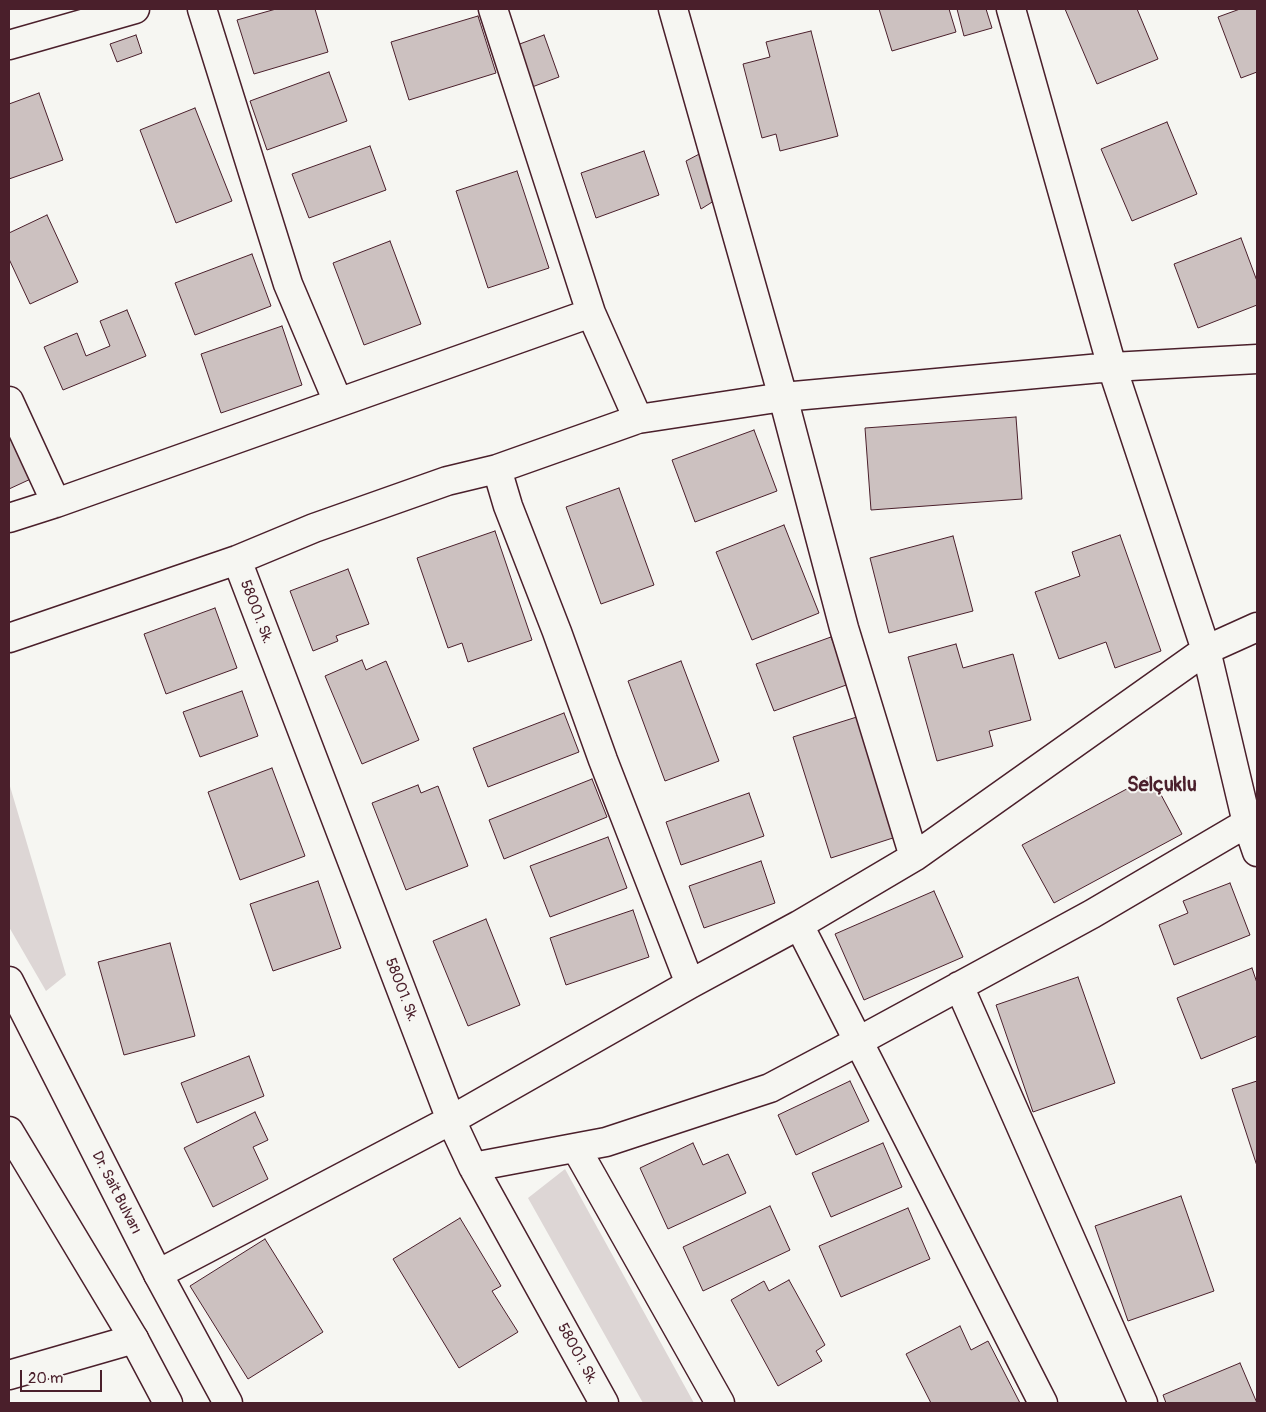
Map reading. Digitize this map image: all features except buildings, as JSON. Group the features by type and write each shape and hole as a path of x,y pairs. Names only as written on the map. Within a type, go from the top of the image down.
{"street":[{"path":"11,36 135,9"},
{"path":"202,9 288,284 338,402"},
{"path":"493,9 591,314 638,419"},
{"path":"673,9 783,397 844,628 914,857"},
{"path":"1011,9 1112,367 1206,650 1252,820 1257,852"},
{"path":"9,518 591,314"},
{"path":"9,638 236,560 314,528 447,481 497,469 638,419 783,397 1112,367 1257,359"},
{"path":"9,400 56,503"},
{"path":"497,469 508,506 557,632 603,760 690,984"},
{"name":"58001. Sk.","path":"236,560 451,1120 473,1167 604,1403"},
{"path":"158,1274 451,1120 690,984 799,925 914,857 1206,650 1257,627"},
{"path":"473,1167 606,1142 770,1088 1092,914 1252,820"},
{"path":"799,925 1043,1403"},
{"name":"Dr. Sait Bulvarı","path":"9,981 158,1274 228,1403"},
{"path":"959,986 1143,1403"},
{"path":"9,1131 134,1339 168,1403"},
{"path":"576,1148 720,1403"},
{"path":"9,1374 134,1339"}],"shaded area":[{"path":"9,783 66,975 46,991 9,927"},
{"path":"565,1169 694,1403 643,1403 528,1198"}],"district":[{"name":"Selçuklu","path":"1162,786"}]}
